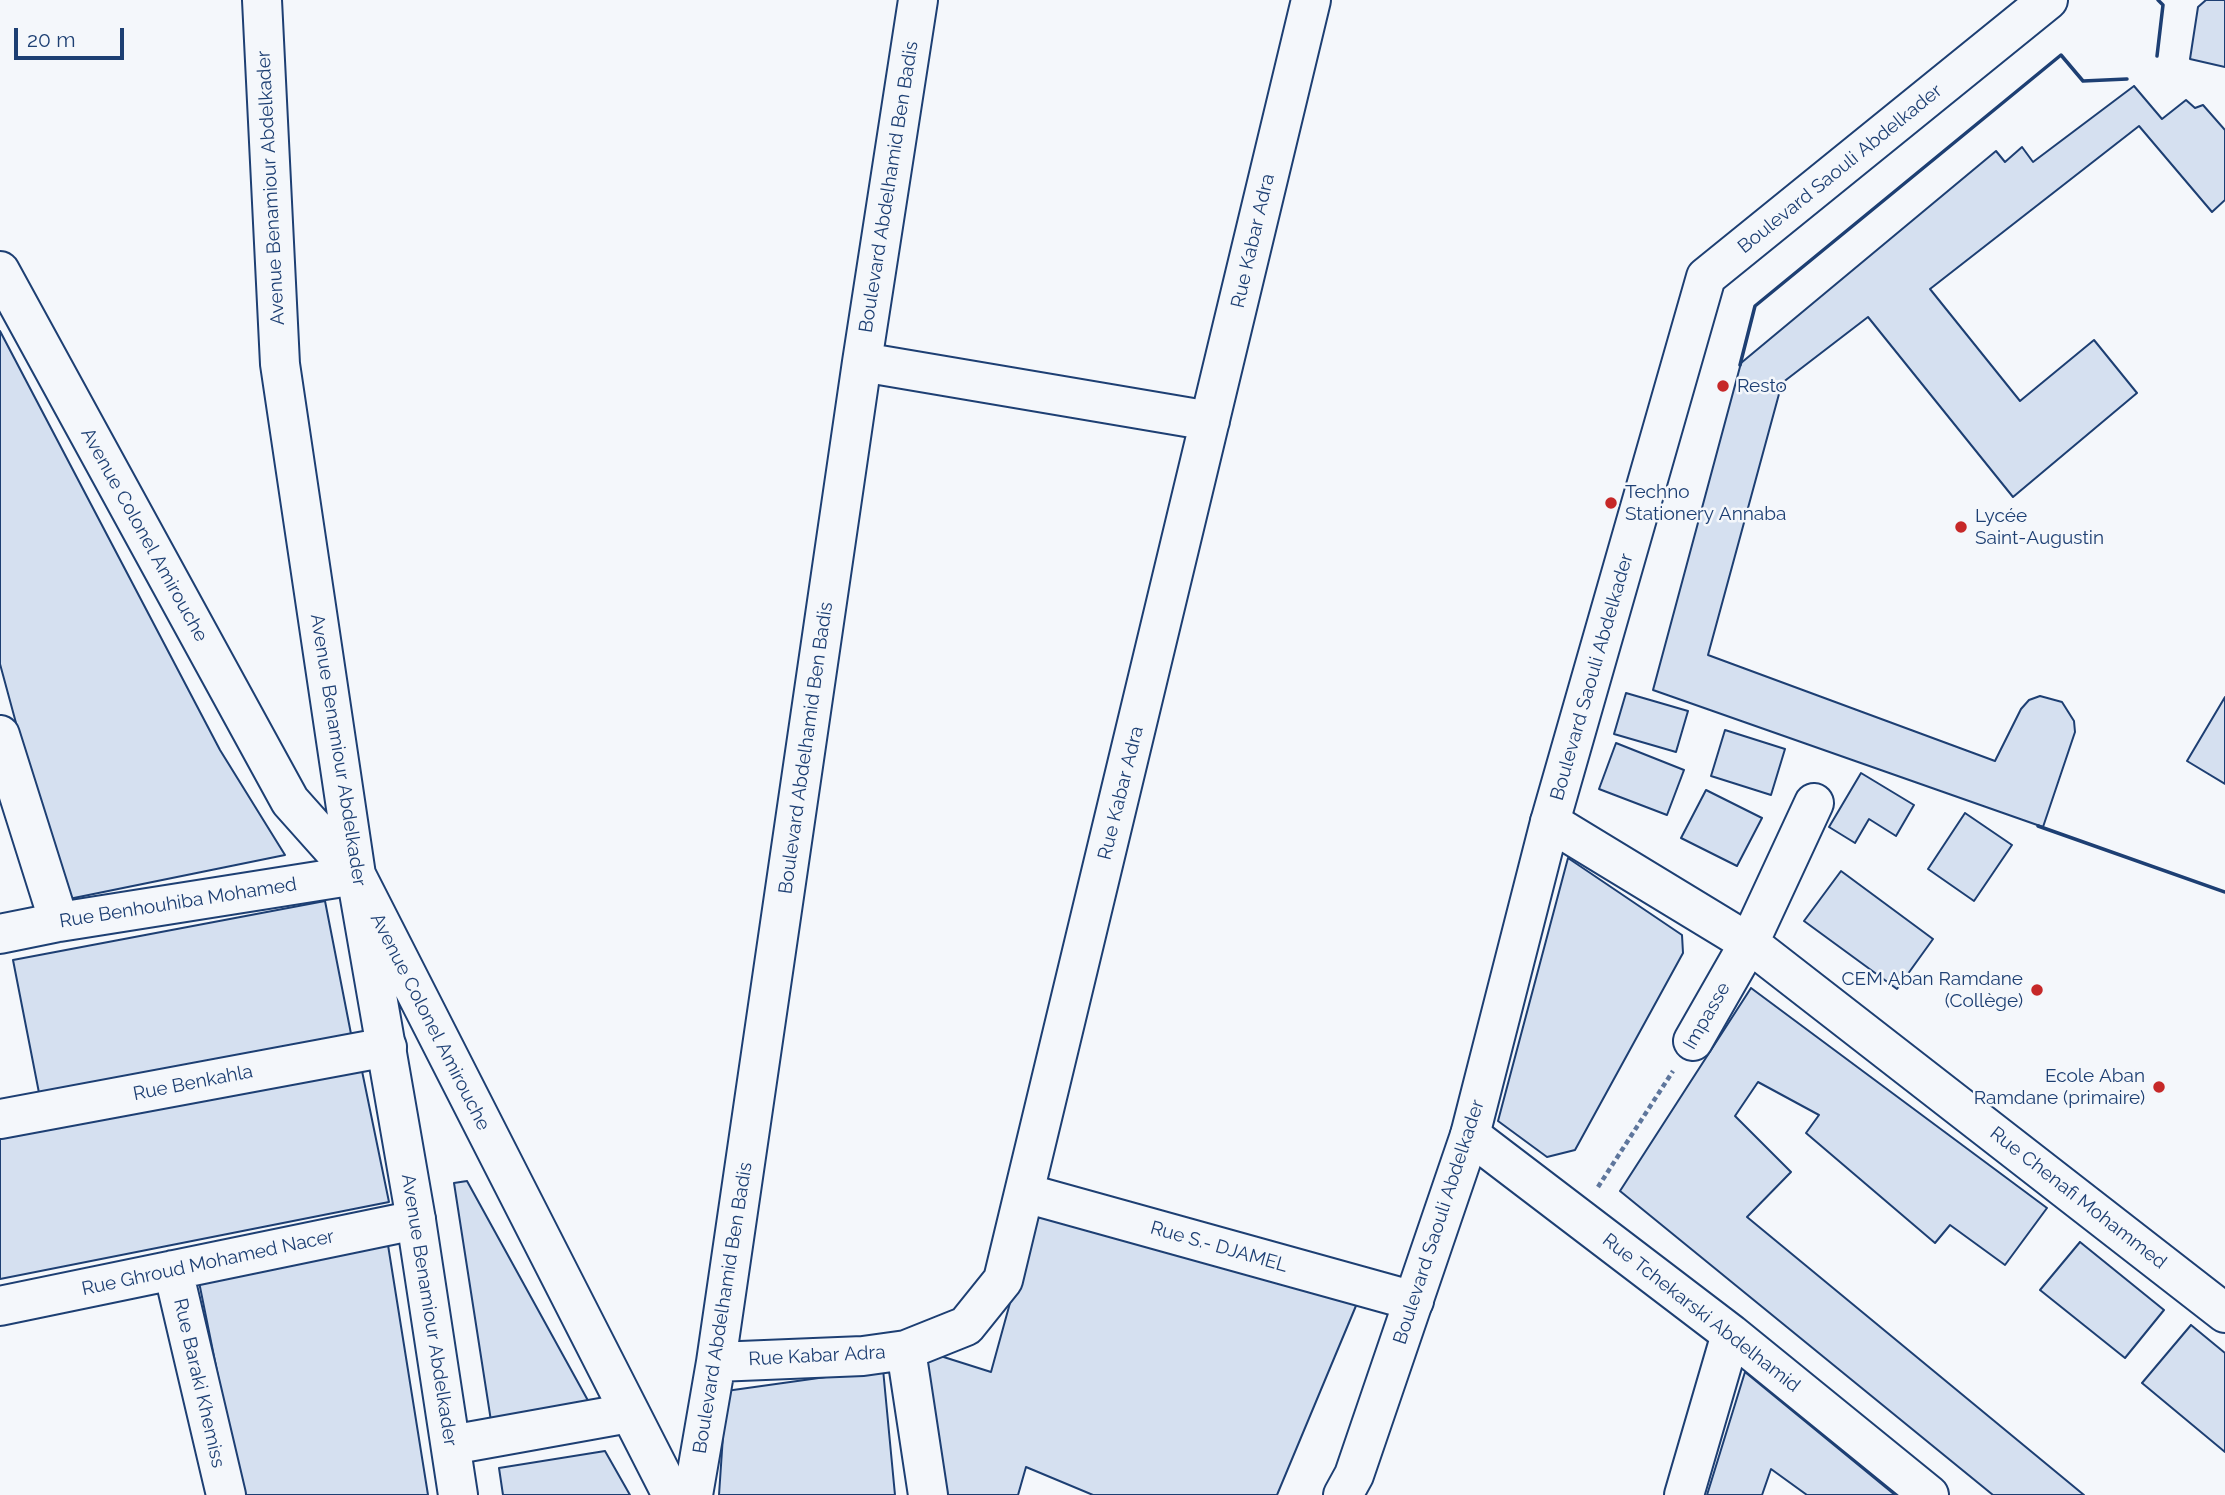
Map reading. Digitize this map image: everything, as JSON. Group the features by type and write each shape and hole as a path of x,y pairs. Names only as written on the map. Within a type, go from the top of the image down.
{"street":[{"name":"Avenue Benamiour Abdelkader","path":"262,0 280,364 356,875 416,1220 458,1495"},
{"name":"Boulevard Abdelhamid Ben Badis","path":"693,1495 716,1362 862,362 918,0"},
{"name":"Rue Kabar Adra","path":"716,1362 863,1356 906,1350 966,1326 1003,1280 1311,0"},
{"name":"Boulevard Saouli Abdelkader","path":"1343,1495 1354,1475 1470,1135 1550,822 1706,277 2046,0"},
{"name":"Avenue Colonel Amirouche","path":"2,278 290,801 356,875 672,1495"},
{"path":"862,362 1210,421"},
{"path":"0,735 58,922"},
{"name":"Impasse","path":"1693,1041 1749,943 1814,803"},
{"name":"Rue Chenafi Mohammed","path":"1550,822 1749,943 2225,1313"},
{"name":"Rue Benhouhiba Mohamed","path":"0,934 58,922 356,875"},
{"name":"Rue Benkahla","path":"0,1119 387,1047"},
{"name":"Rue Tchekarski Abdelhamid","path":"1470,1135 1731,1334 1929,1495"},
{"name":"Rue S.- DJAMEL","path":"1025,1193 1414,1301"},
{"name":"Rue Ghroud Mohamed Nacer","path":"0,1306 416,1220"},
{"name":"Rue Baraki Khemiss","path":"173,1270 226,1495"},
{"path":"1684,1495 1731,1334"},
{"path":"906,1350 928,1495"},
{"path":"451,1445 629,1413"}],"path":[{"name":"Impasse","path":"1579,1217 1693,1041"}],"building":[{"path":"2206,0 2225,0 2225,67 2190,59 2198,7"},
{"path":"2134,86 2162,119 2186,100 2195,108 2203,105 2225,130 2225,200 2212,212 2139,126 1930,289 2020,401 2094,340 2137,393 2013,497 1868,317 1782,383 1708,655 1995,761 2021,709 2029,700 2040,696 2062,702 2074,721 2075,732 2043,827 1653,690 1741,363 1996,151 2005,162 2022,147 2033,162"},
{"path":"0,331 220,750 285,855 64,900 0,664"},
{"path":"1626,693 1688,711 1676,752 1614,734"},
{"path":"2225,697 2225,784 2187,761"},
{"path":"1725,730 1785,749 1771,795 1711,776"},
{"path":"1616,743 1684,770 1667,815 1599,789"},
{"path":"1861,773 1914,805 1896,836 1869,819 1855,843 1829,827"},
{"path":"1706,790 1762,818 1737,866 1681,838"},
{"path":"1965,813 2012,845 1974,901 1928,869"},
{"path":"1568,858 1682,935 1683,953 1575,1150 1547,1157 1498,1121"},
{"path":"1841,871 1933,939 1897,989 1804,921"},
{"path":"325,901 353,1044 41,1103 13,960"},
{"path":"1751,988 2047,1208 2005,1265 1950,1225 1935,1243 1806,1133 1819,1115 1758,1082 1735,1116 1791,1172 1747,1217 2084,1495 1993,1495 1620,1191"},
{"path":"362,1071 389,1202 0,1279 0,1138"},
{"path":"467,1181 591,1406 491,1421 454,1183"},
{"path":"1035,1212 1358,1301 1277,1495 1093,1495 1026,1467 1018,1495 946,1495 922,1374 931,1353 991,1372"},
{"path":"2080,1242 2164,1310 2125,1358 2040,1290"},
{"path":"388,1245 428,1495 242,1495 199,1282"},
{"path":"2191,1325 2225,1353 2225,1452 2142,1383"},
{"path":"883,1369 895,1495 719,1495 726,1391"},
{"path":"1745,1372 1895,1495 1807,1495 1771,1469 1762,1495 1707,1495"},
{"path":"605,1451 630,1495 503,1495 499,1468"}],"wall":[{"path":"2157,56 2163,5 2158,0"},
{"path":"1740,365 1755,306 2061,55 2083,81 2127,79"},
{"path":"2038,826 2225,892"}],"place":[{"name":"Resto","path":"1723,386"},
{"name":"Techno Stationery Annaba","path":"1611,503"},
{"name":"Lycée Saint-Augustin","path":"1961,527"},
{"name":"CEM Aban Ramdane (Collège)","path":"2037,990"},
{"name":"Ecole Aban Ramdane (primaire)","path":"2159,1087"}]}
